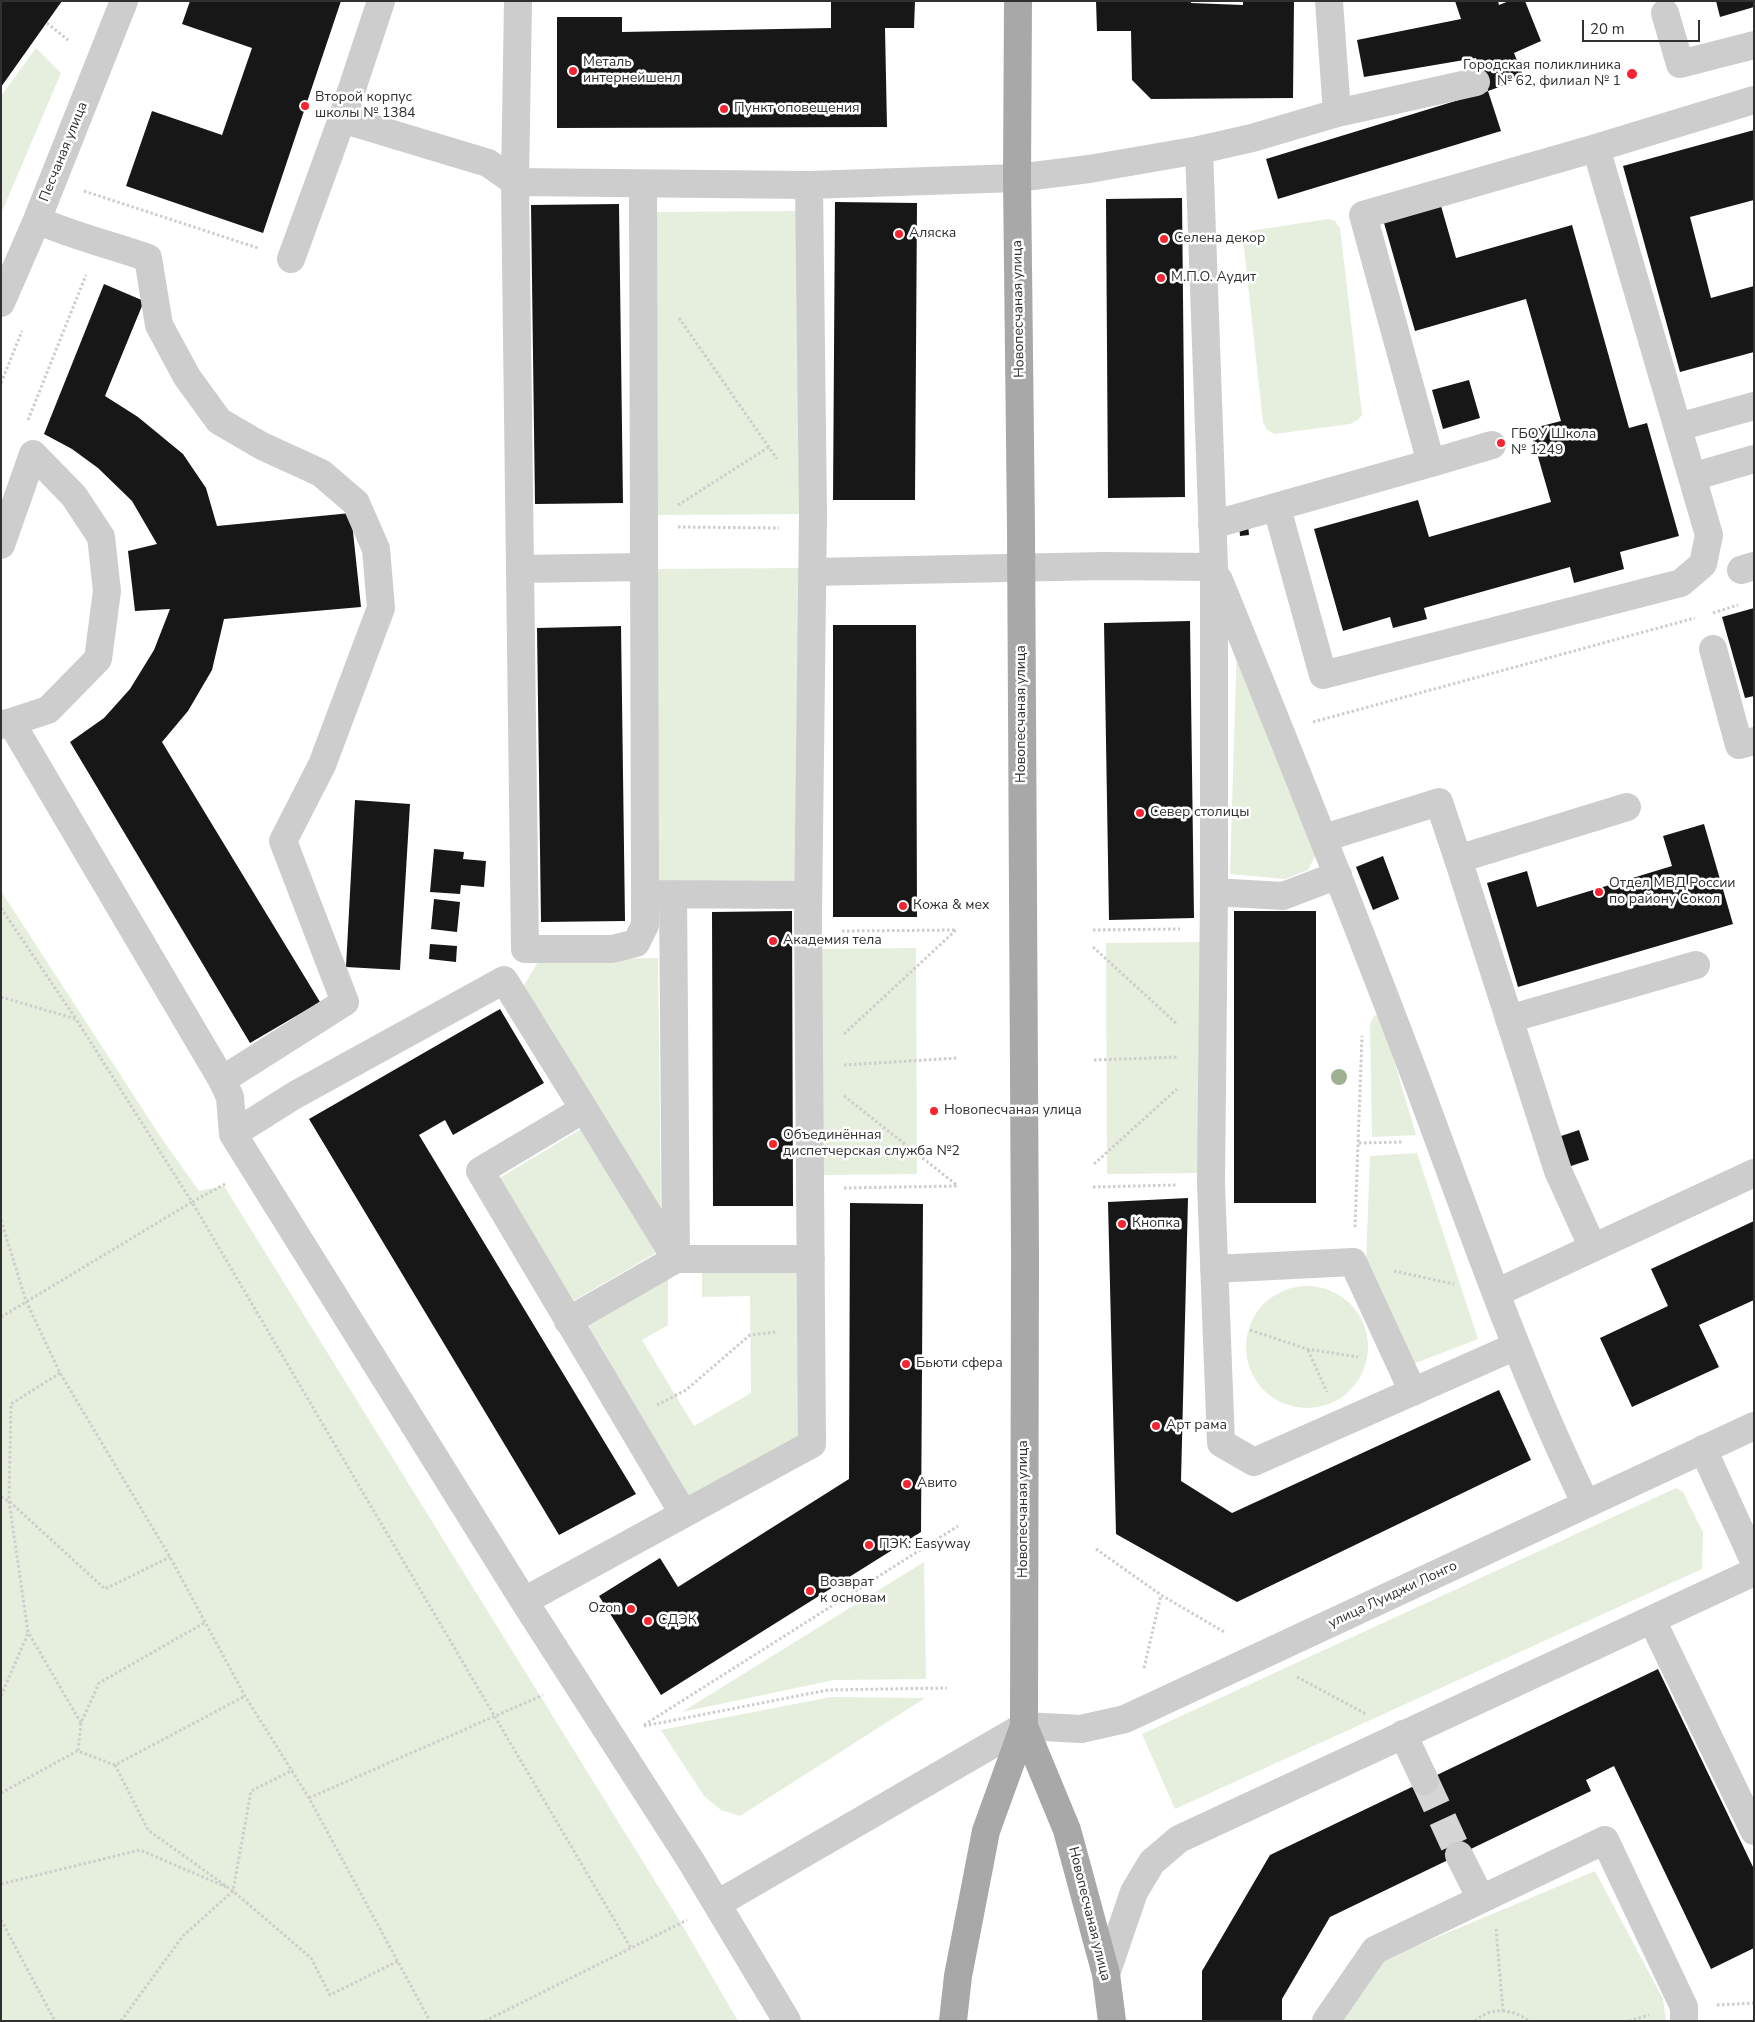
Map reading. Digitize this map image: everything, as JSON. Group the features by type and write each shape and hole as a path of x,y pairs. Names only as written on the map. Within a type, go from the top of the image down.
{"main road":[{"name":"Новопесчаная улица","path":"953,2021 958,1976 986,1831 1024,1726 1025,1258 1017,178 1018,1"},
{"name":"Новопесчаная улица","path":"1024,1726 1067,1830 1106,1974 1112,2021"}],"street":[{"name":"Песчаная улица","path":"1,303 37,220 124,1"},
{"path":"292,259 342,120 381,1"},
{"path":"518,1 515,182 525,949 612,950 636,943 645,925 643,185"},
{"path":"1330,1 1337,114"},
{"path":"1665,12 1680,64 1754,45"},
{"path":"342,120 488,164 515,182 643,185 808,185 1017,178 1089,169 1199,150 1252,138 1337,114 1476,82"},
{"path":"1431,463 1363,215 1754,100"},
{"path":"1277,508 1323,675 1681,582 1703,564 1710,535 1596,148"},
{"path":"1199,150 1214,567 1214,892 1211,1184 1221,1443 1254,1462 1516,1346"},
{"path":"524,1601 812,1444 808,895 812,528 808,185"},
{"path":"37,220 62,231 99,241 148,258 159,325 187,377 219,421 262,446 328,479 356,502 376,549 381,608 322,765 283,841 345,1002 222,1080"},
{"path":"1678,427 1754,406"},
{"path":"1212,525 1277,508 1492,445"},
{"path":"1,545 33,454 74,496 101,537 107,591 98,659 48,710 6,723 222,1080 230,1097 233,1134 524,1601 717,1904 787,2021"},
{"path":"1692,477 1754,459"},
{"path":"812,572 1104,566 1214,567"},
{"path":"520,569 644,567"},
{"path":"1214,567 1324,838 1516,1346 1558,1446 1586,1504"},
{"path":"1713,649 1739,745 1754,741"},
{"path":"1324,838 1440,802 1558,1171 1593,1248"},
{"path":"1458,859 1627,807"},
{"path":"1214,892 1283,896 1338,875"},
{"path":"645,894 808,895"},
{"path":"673,894 676,1259"},
{"path":"1509,1019 1696,964"},
{"path":"233,1134 295,1096 504,980 676,1259"},
{"path":"584,1109 480,1172 683,1513"},
{"path":"1496,1293 1754,1173"},
{"path":"568,1321 676,1259 811,1259"},
{"path":"1214,1269 1353,1262 1413,1392"},
{"name":"улица Луиджи Лонго","path":"1024,1726 1081,1729 1125,1719 1260,1658 1754,1426"},
{"path":"1106,1974 1134,1892 1152,1862 1179,1839 1403,1734 1752,1575 1703,1450"},
{"path":"1652,1620 1754,1831"},
{"path":"717,1904 1024,1726"},
{"path":"1403,1734 1425,1781"},
{"path":"1326,2021 1375,1950 1605,1840 1684,2006 1684,2021"},
{"path":"1459,1854 1487,1896"}],"path":[{"path":"48,23 68,40"},
{"path":"53,180 292,259"},
{"path":"33,454 25,427 99,241"},
{"path":"678,317 780,464"},
{"path":"643,527 769,447"},
{"path":"643,527 812,528"},
{"path":"1281,730 1740,605"},
{"path":"1,908 76,1019 192,1202 631,1948"},
{"path":"1093,930 1213,929"},
{"path":"808,932 956,930 808,1067"},
{"path":"1093,947 1212,1056"},
{"path":"1,998 76,1019"},
{"path":"1362,1028 1353,1262 1496,1293"},
{"path":"1094,1060 1212,1056"},
{"path":"1094,1164 1212,1056"},
{"path":"808,1067 958,1058"},
{"path":"808,1067 958,1186 810,1189"},
{"path":"1,1317 192,1202 224,1186 235,1177 233,1134"},
{"path":"1359,1144 1439,1140"},
{"path":"1093,1187 1211,1184"},
{"path":"1,1220 26,1301 60,1373 170,1556 204,1623 245,1696 309,1798 430,2021"},
{"path":"1216,1318 1307,1349 1400,1363"},
{"path":"628,1420 686,1390 750,1335 812,1328"},
{"path":"1307,1349 1342,1424"},
{"path":"60,1373 11,1404 9,1501 28,1632 81,1723"},
{"path":"1,1497 9,1501 105,1589 170,1556"},
{"path":"947,1688 828,1690 641,1726 958,1526"},
{"path":"1096,1550 1161,1596 1222,1631 1260,1658 1403,1734"},
{"path":"1144,1668 1161,1596"},
{"path":"78,1751 81,1723 100,1683 204,1623"},
{"path":"1,1696 28,1632"},
{"path":"309,1798 548,1693"},
{"path":"115,1765 245,1696"},
{"path":"1,1793 78,1751 115,1765 148,1830 233,1891 310,1958 330,1994 398,1961"},
{"path":"121,2021 183,1936 233,1891 251,1790 292,1770"},
{"path":"1,1884 140,1850 233,1891"},
{"path":"1487,1896 1503,2011"},
{"path":"485,2021 689,1918"},
{"path":"1,1920 55,2021"},
{"path":"1475,2021 1490,2012 1503,2011 1517,2013 1529,2021"}],"green space":[{"path":"36,48 61,73 1,214 1,96"},
{"path":"804,211 805,514 652,515 650,212"},
{"path":"1328,219 1335,221 1340,228 1362,415 1358,420 1350,424 1275,434 1267,430 1263,422 1243,239 1250,231"},
{"path":"805,568 807,885 653,886 651,569"},
{"path":"1237,643 1316,854 1308,870 1285,879 1230,874"},
{"path":"1,891 160,1136 199,1191 224,1186 681,1923 738,2021 1,2021"},
{"path":"1200,942 1201,1173 1107,1174 1106,943"},
{"path":"916,948 917,1174 821,1175 820,949"},
{"path":"658,958 661,1213 523,987 539,960"},
{"path":"1378,1014 1381,1016 1416,1135 1372,1137 1370,1024 1374,1016"},
{"path":"581,1129 656,1253 573,1301 498,1179"},
{"path":"1417,1153 1478,1339 1413,1364 1366,1264 1370,1156"},
{"path":"799,1270 800,1437 689,1496 587,1323 668,1276 668,1325 642,1340 694,1426 751,1393 750,1296 702,1297 702,1272"},
{"path":"1307,1286 1330,1290 1350,1304 1364,1324 1368,1347 1364,1370 1350,1390 1330,1404 1307,1408 1284,1404 1264,1390 1250,1370 1246,1347 1250,1324 1264,1304 1284,1290"},
{"path":"1676,1488 1683,1492 1703,1532 1702,1569 1175,1809 1142,1734"},
{"path":"924,1562 926,1679 834,1680 682,1712"},
{"path":"831,1697 925,1698 740,1816 721,1810 704,1796 661,1730"},
{"path":"1595,1871 1663,1999 1666,2021 1341,2021 1385,1959"}],"building":[{"path":"1,1 62,1 1,87"},
{"path":"190,1 341,1 263,233 126,186 152,111 222,135 252,48 182,24"},
{"path":"831,1 915,1 914,28 885,28 887,127 557,128 557,17 622,17 622,32 831,28"},
{"path":"1096,1 1191,1 1191,3 1243,5 1243,1 1294,1 1293,98 1151,99 1132,80 1131,31 1097,31"},
{"path":"1455,1 1498,1 1499,5 1509,1 1525,1 1541,41 1514,53 1524,78 1488,91 1476,58 1364,77 1357,40 1461,19"},
{"path":"1716,1 1754,1 1754,7 1720,17"},
{"path":"1488,91 1501,131 1278,199 1266,159"},
{"path":"1754,130 1754,200 1690,217 1711,298 1754,286 1754,352 1680,372 1623,166"},
{"path":"1182,198 1185,497 1108,498 1106,199"},
{"path":"835,202 917,203 915,500 833,500"},
{"path":"619,204 623,503 535,504 531,205"},
{"path":"1441,206 1456,258 1572,225 1629,428 1647,423 1679,536 1620,552 1624,569 1574,583 1570,567 1424,608 1427,619 1393,628 1390,617 1343,631 1314,529 1418,500 1429,537 1551,502 1530,429 1561,421 1526,299 1415,331 1384,223"},
{"path":"104,284 144,301 105,396 138,417 183,454 206,488 217,526 351,513 361,607 224,619 212,670 188,711 162,742 320,1002 250,1043 70,742 104,718 130,689 154,650 170,609 135,611 128,551 157,544 132,501 98,468 72,449 44,434"},
{"path":"1469,380 1480,418 1443,429 1432,390"},
{"path":"1239,524 1248,524 1249,535 1240,536"},
{"path":"1754,608 1754,696 1745,698 1722,617"},
{"path":"1190,621 1194,918 1109,920 1104,623"},
{"path":"833,625 916,625 917,917 833,917"},
{"path":"621,626 625,921 541,922 537,628"},
{"path":"355,800 410,804 400,970 346,967"},
{"path":"1704,824 1733,924 1518,987 1487,883 1527,871 1537,907 1672,866 1663,836"},
{"path":"434,849 464,852 463,859 486,861 484,887 461,885 460,894 430,892"},
{"path":"1383,856 1399,899 1373,910 1356,867"},
{"path":"434,899 460,902 457,932 431,929"},
{"path":"792,911 793,1206 713,1206 712,912"},
{"path":"1234,911 1316,911 1316,1203 1234,1203"},
{"path":"430,944 457,946 456,962 429,959"},
{"path":"500,1009 544,1083 453,1135 445,1120 419,1135 636,1494 559,1535 309,1119"},
{"path":"1579,1130 1589,1160 1565,1168 1555,1138"},
{"path":"1188,1198 1181,1481 1232,1513 1499,1390 1531,1460 1237,1602 1116,1534 1108,1202"},
{"path":"850,1203 923,1204 921,1532 661,1695 599,1596 660,1558 678,1587 849,1479"},
{"path":"1754,1221 1754,1300 1699,1325 1719,1367 1632,1407 1600,1338 1668,1306 1651,1269"},
{"path":"1658,1669 1754,1869 1754,1948 1711,1969 1614,1766 1586,1780 1591,1791 1330,1917 1282,1999 1282,2021 1202,2021 1202,1971 1270,1855"}],"tunnel":[{"path":"1425,1781 1459,1855"}],"place":[{"name":"Металь интернейшенл","path":"573,71"},
{"name":"Городская поликлиника № 62, филиал № 1","path":"1632,74"},
{"name":"Второй корпус школы № 1384","path":"305,106"},
{"name":"Пункт оповещения","path":"724,109"},
{"name":"Аляска","path":"899,234"},
{"name":"Селена декор","path":"1164,239"},
{"name":"М.П.О. Аудит","path":"1161,278"},
{"name":"ГБОУ Школа № 1249","path":"1501,443"},
{"name":"Север столицы","path":"1140,813"},
{"name":"Отдел МВД России по району Сокол","path":"1599,892"},
{"name":"Кожа & мех","path":"903,906"},
{"name":"Академия тела","path":"773,941"},
{"name":"Новопесчаная улица","path":"934,1111"},
{"name":"Объединённая диспетчерская служба №2","path":"773,1144"},
{"name":"Кнопка","path":"1122,1224"},
{"name":"Бьюти сфера","path":"906,1364"},
{"name":"Арт рама","path":"1156,1426"},
{"name":"Авито","path":"907,1484"},
{"name":"ПЭК: Easyway","path":"869,1545"},
{"name":"Возврат к основам","path":"810,1591"},
{"name":"Ozon","path":"631,1609"},
{"name":"СДЭК","path":"648,1621"}]}
